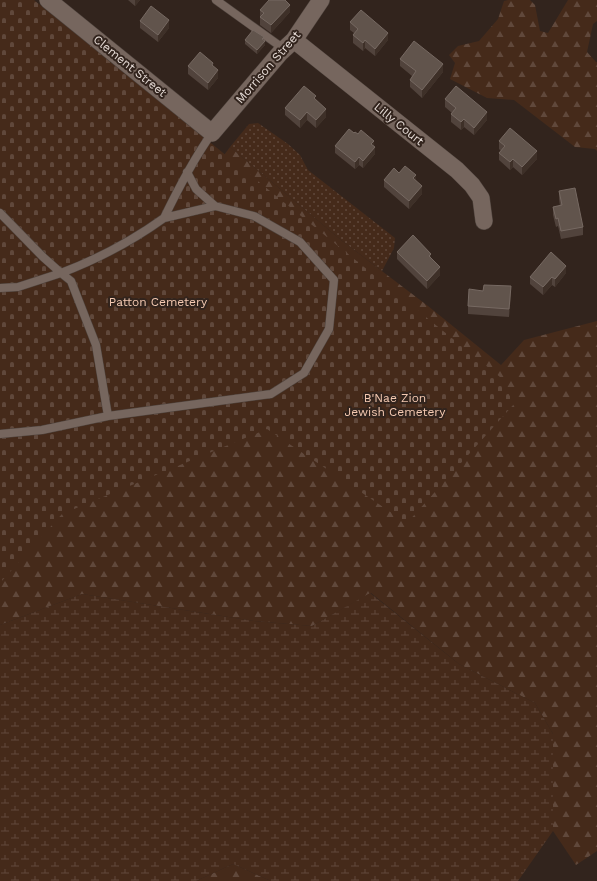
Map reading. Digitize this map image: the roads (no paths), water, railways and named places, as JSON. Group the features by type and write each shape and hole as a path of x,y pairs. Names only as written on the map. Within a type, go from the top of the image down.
{"street":[{"name":"Clement Street","path":"48,0 212,133"},
{"name":"Morrison Street","path":"212,133 289,44 321,0"},
{"name":"Lilly Court","path":"289,44 457,170 472,185 481,198 484,221"}],"lane":[{"path":"216,0 289,44"},
{"path":"164,218 198,152 212,133"},
{"path":"0,434 42,430 108,416 271,394 304,373 329,329 334,280 300,242 254,216 215,206 196,189 187,172"},
{"path":"0,288 18,288 88,263 139,236 164,218 215,206"},
{"path":"0,213 43,257 71,281 96,345 108,416"}],"park label":[{"name":"Patton Cemetery","path":"158,302"},
{"name":"B'Nae Zion Jewish Cemetery","path":"395,405"}]}
